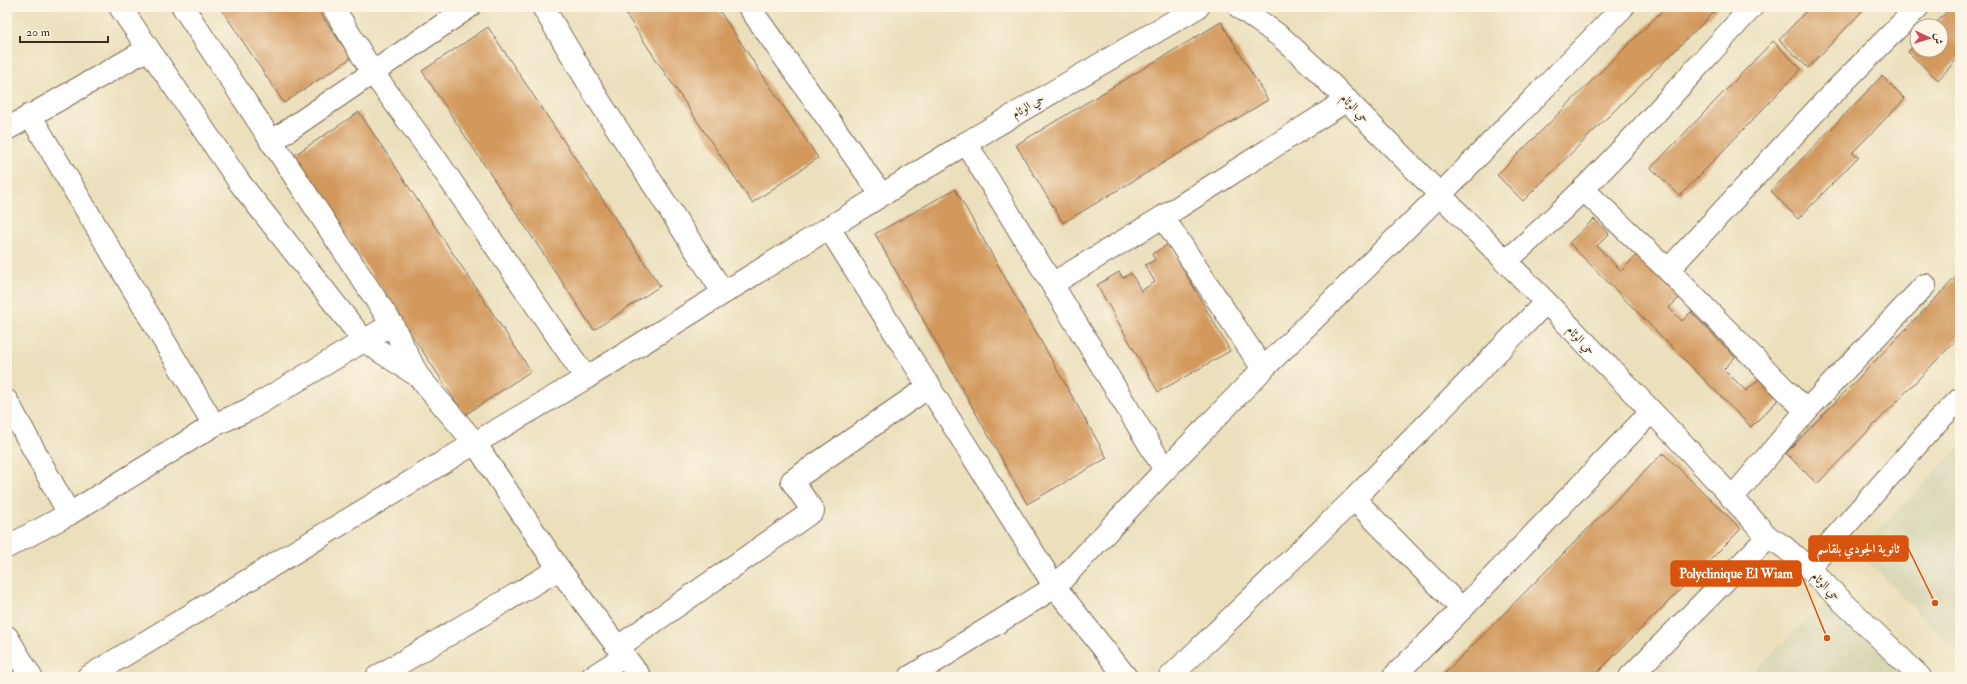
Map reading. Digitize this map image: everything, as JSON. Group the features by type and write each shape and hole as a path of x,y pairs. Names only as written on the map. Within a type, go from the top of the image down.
{"street":[{"path":"120,7 240,183 364,341 418,376"},
{"path":"183,7 392,324 418,376 475,443 559,569 640,677"},
{"path":"333,7 373,73 433,155 586,378"},
{"path":"271,142 469,7"},
{"path":"543,7 598,99 723,292"},
{"path":"748,7 881,194"},
{"name":"حي الوئام","path":"88,677 475,443 586,378 723,292 829,228 881,194 1198,7"},
{"name":"حي الوئام","path":"1239,7 1281,37 1347,100 1546,302 1768,537 1783,546 1808,568 1920,677"},
{"path":"910,677 1055,587 1165,470 1440,194 1623,7"},
{"path":"1505,262 1540,232 1583,189 1752,7"},
{"path":"1668,270 1826,100 1918,7"},
{"path":"7,129 148,49"},
{"path":"1052,284 1163,217 1347,100"},
{"path":"30,115 214,425"},
{"path":"966,143 1165,470"},
{"path":"1583,189 1668,270 1806,411"},
{"path":"1163,217 1264,369"},
{"path":"829,228 930,386 1055,587 1126,677"},
{"path":"1732,498 1806,411 1925,285"},
{"path":"1170,677 1354,499 1546,302"},
{"path":"7,547 69,514 214,425 248,410 392,324"},
{"path":"592,677 621,652 813,511 792,481 930,386"},
{"path":"1808,568 1936,423 1960,399"},
{"path":"7,401 69,514"},
{"path":"1393,677 1462,609 1651,412"},
{"path":"1354,499 1462,609"},
{"path":"1630,677 1768,537"},
{"path":"377,677 559,569"},
{"path":"7,637 31,677"}],"shaded area":[{"path":"1960,446 1960,656 1858,551"},
{"path":"1828,600 1905,677 1748,677"}],"building":[{"path":"220,7 316,7 351,58 284,103"},
{"path":"621,7 717,7 818,158 752,203"},
{"path":"1666,7 1719,7 1523,201 1497,175"},
{"path":"1810,7 1866,7 1808,68 1779,40"},
{"path":"1951,7 1960,7 1960,56 1938,80 1914,58 1949,58 1949,18 1941,18"},
{"path":"1221,22 1268,100 1063,223 1016,145"},
{"path":"488,27 660,286 594,330 422,71"},
{"path":"1773,41 1801,69 1680,196 1651,168"},
{"path":"1882,76 1905,99 1852,153 1859,156 1798,219 1771,191"},
{"path":"359,112 531,371 465,415 293,156"},
{"path":"955,189 1107,458 1027,504 875,234"},
{"path":"1594,219 1609,234 1597,246 1621,271 1638,254 1680,297 1669,308 1682,321 1691,312 1735,357 1724,369 1746,391 1761,377 1781,397 1751,427 1569,243"},
{"path":"1169,244 1230,351 1158,392 1097,285 1119,272 1123,278 1131,273 1141,291 1155,282 1145,265 1155,260 1152,254"},
{"path":"1960,273 1960,336 1817,484 1786,453"},
{"path":"1663,453 1741,529 1593,677 1441,677"}],"place":[{"name":"ثانوية الجودي بلقاسم","path":"1935,603"},
{"name":"Polyclinique El Wiam","path":"1827,638"}]}
